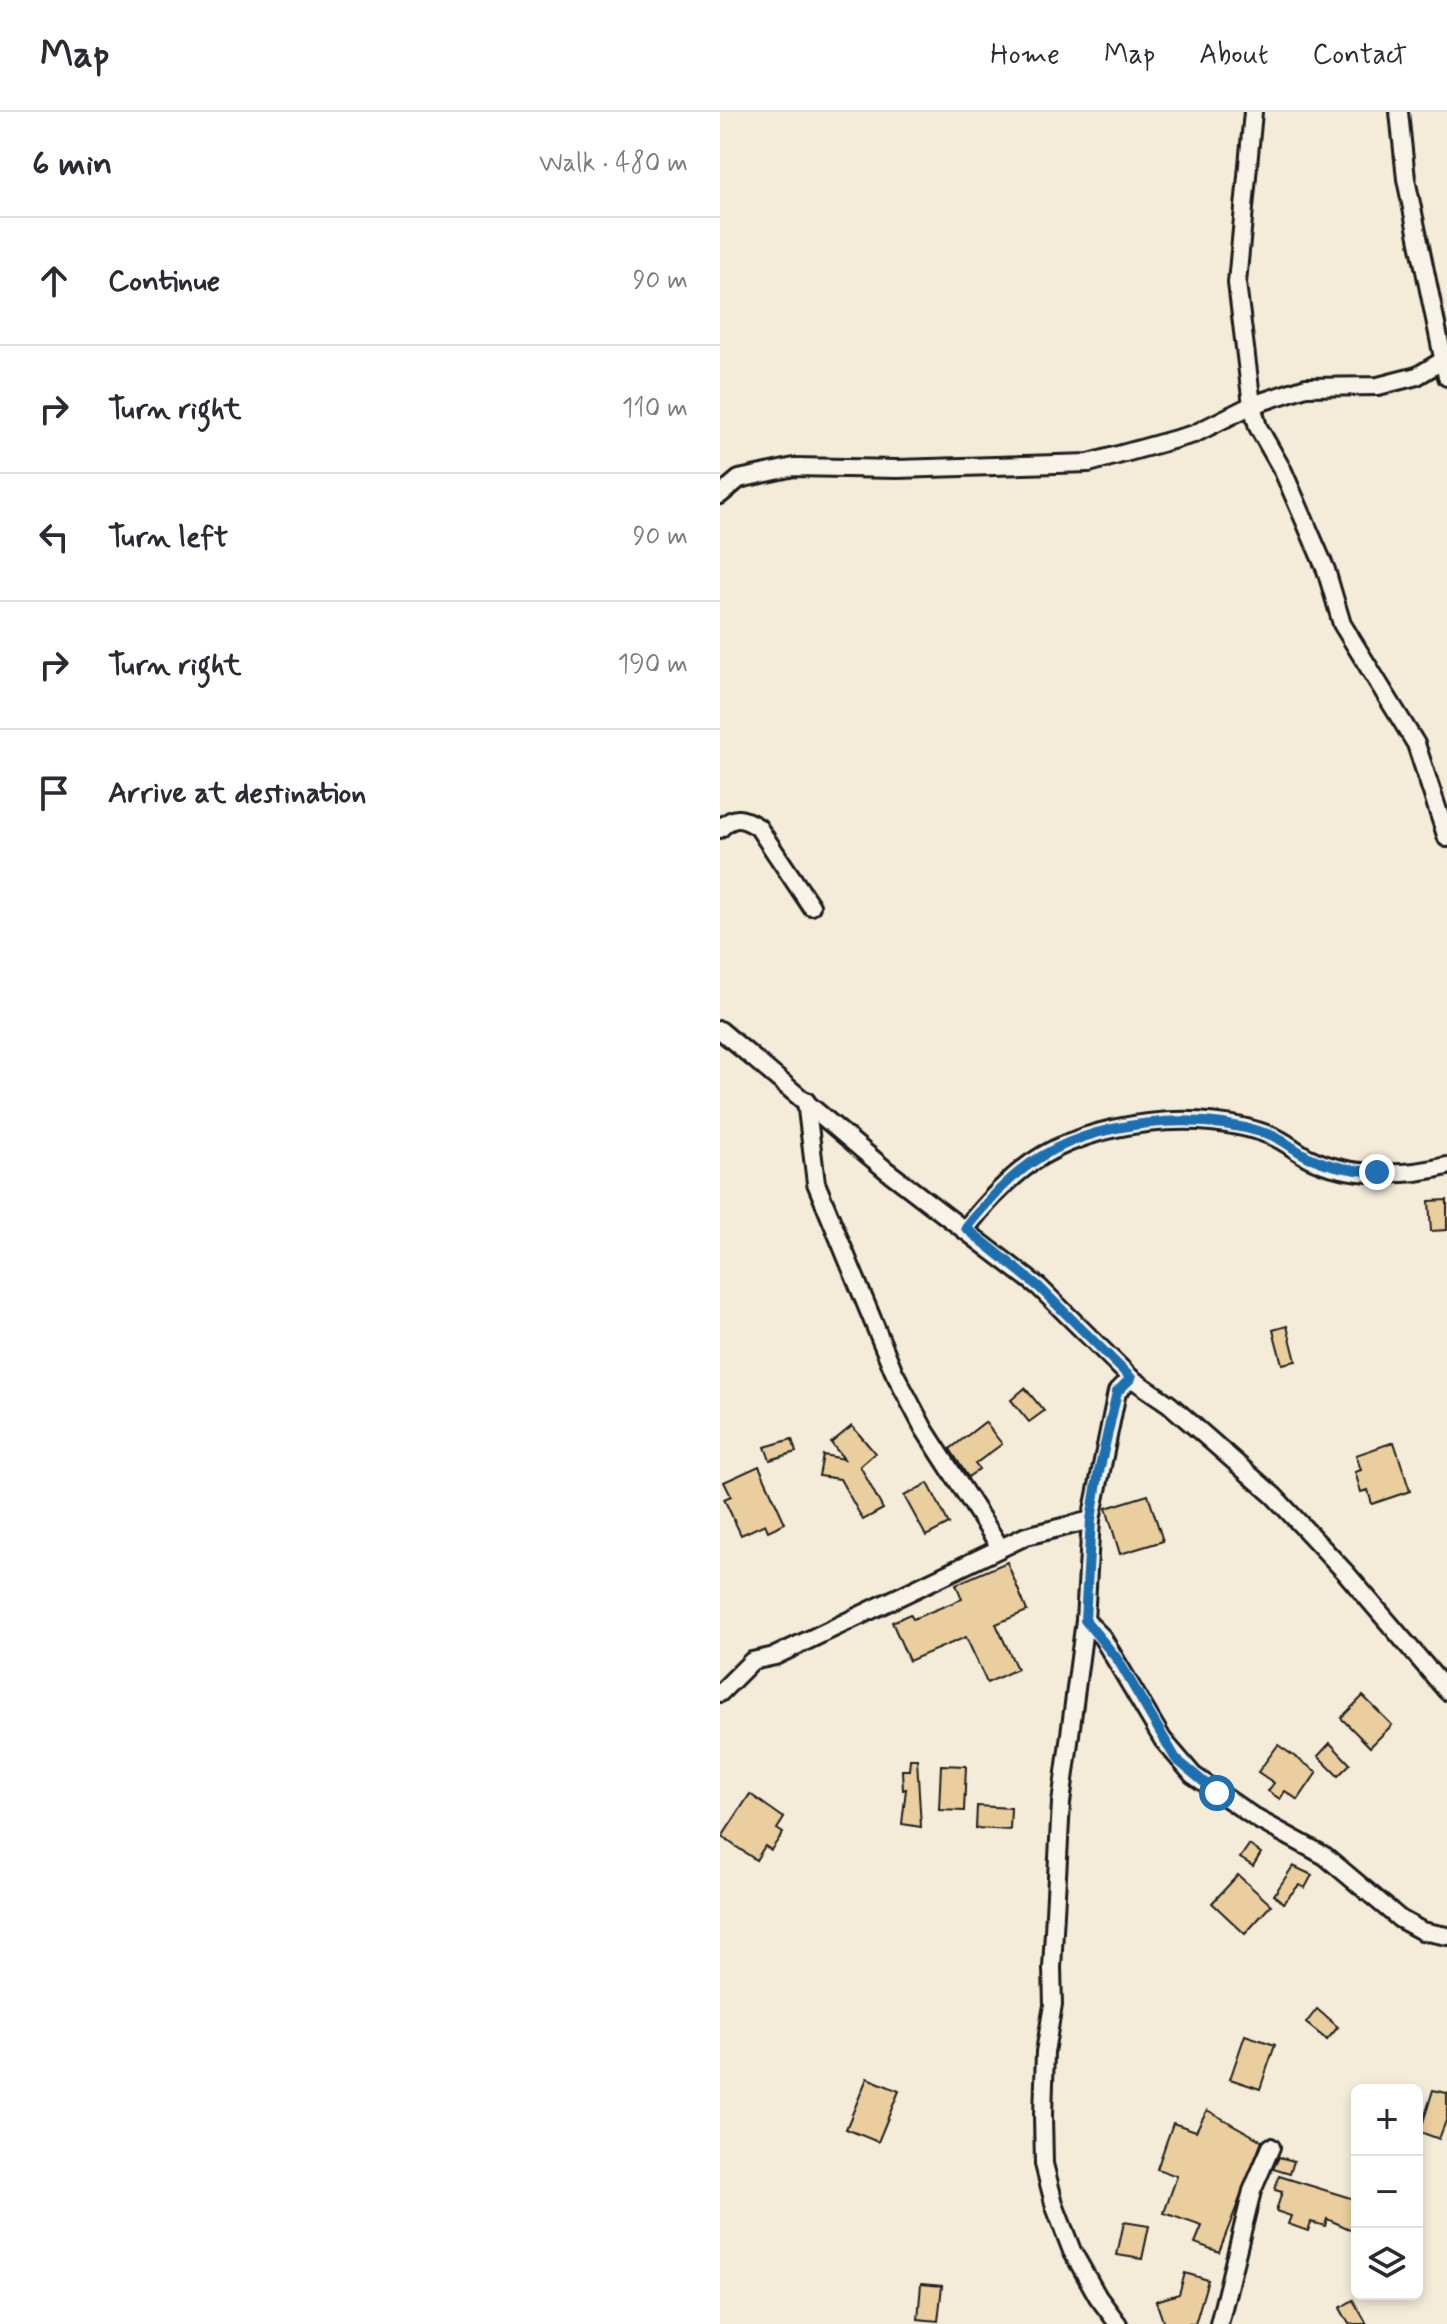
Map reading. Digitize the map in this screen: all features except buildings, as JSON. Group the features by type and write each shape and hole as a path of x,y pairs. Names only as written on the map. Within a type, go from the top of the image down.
{"street":[{"path":"1253,112 1237,283 1252,405 1258,427 1283,471 1326,570 1342,624 1416,744 1447,838"},
{"path":"1399,112 1406,179 1446,358 1447,377"},
{"path":"720,495 739,479 794,467 897,469 1089,463 1194,434 1252,405 1306,387 1378,386 1417,376 1446,358"},
{"path":"720,829 737,818 748,819 758,827 811,906"},
{"path":"720,1030 886,1170 966,1228 1039,1287 1131,1378 1169,1404 1274,1496 1346,1573 1447,1691"},
{"path":"806,1101 816,1183 894,1372 924,1429 1000,1547"},
{"path":"966,1228 1012,1178 1055,1148 1120,1128 1150,1123 1219,1121 1272,1136 1309,1158 1354,1171 1432,1170 1447,1166"},
{"path":"1118,2324 1098,2297 1072,2251 1055,2207 1044,2164 1045,2052 1053,2005 1052,1968 1061,1803 1085,1620 1091,1520 1117,1392 1131,1378"},
{"path":"720,1693 752,1661 775,1656 1000,1547 1047,1528 1091,1520"},
{"path":"1085,1620 1102,1637 1163,1740 1193,1775 1257,1819 1325,1856 1400,1919 1422,1931 1447,1936"},
{"path":"1219,2324 1252,2191 1271,2147"}],"route":[{"path":"1217,1793 1176,1759 1118,1660 1085,1620 1091,1520 1098,1476 1117,1392 1131,1378 1039,1287 966,1228 1012,1178 1055,1148 1120,1128 1150,1123 1219,1121 1272,1136 1309,1158 1354,1171 1377,1172"}]}
